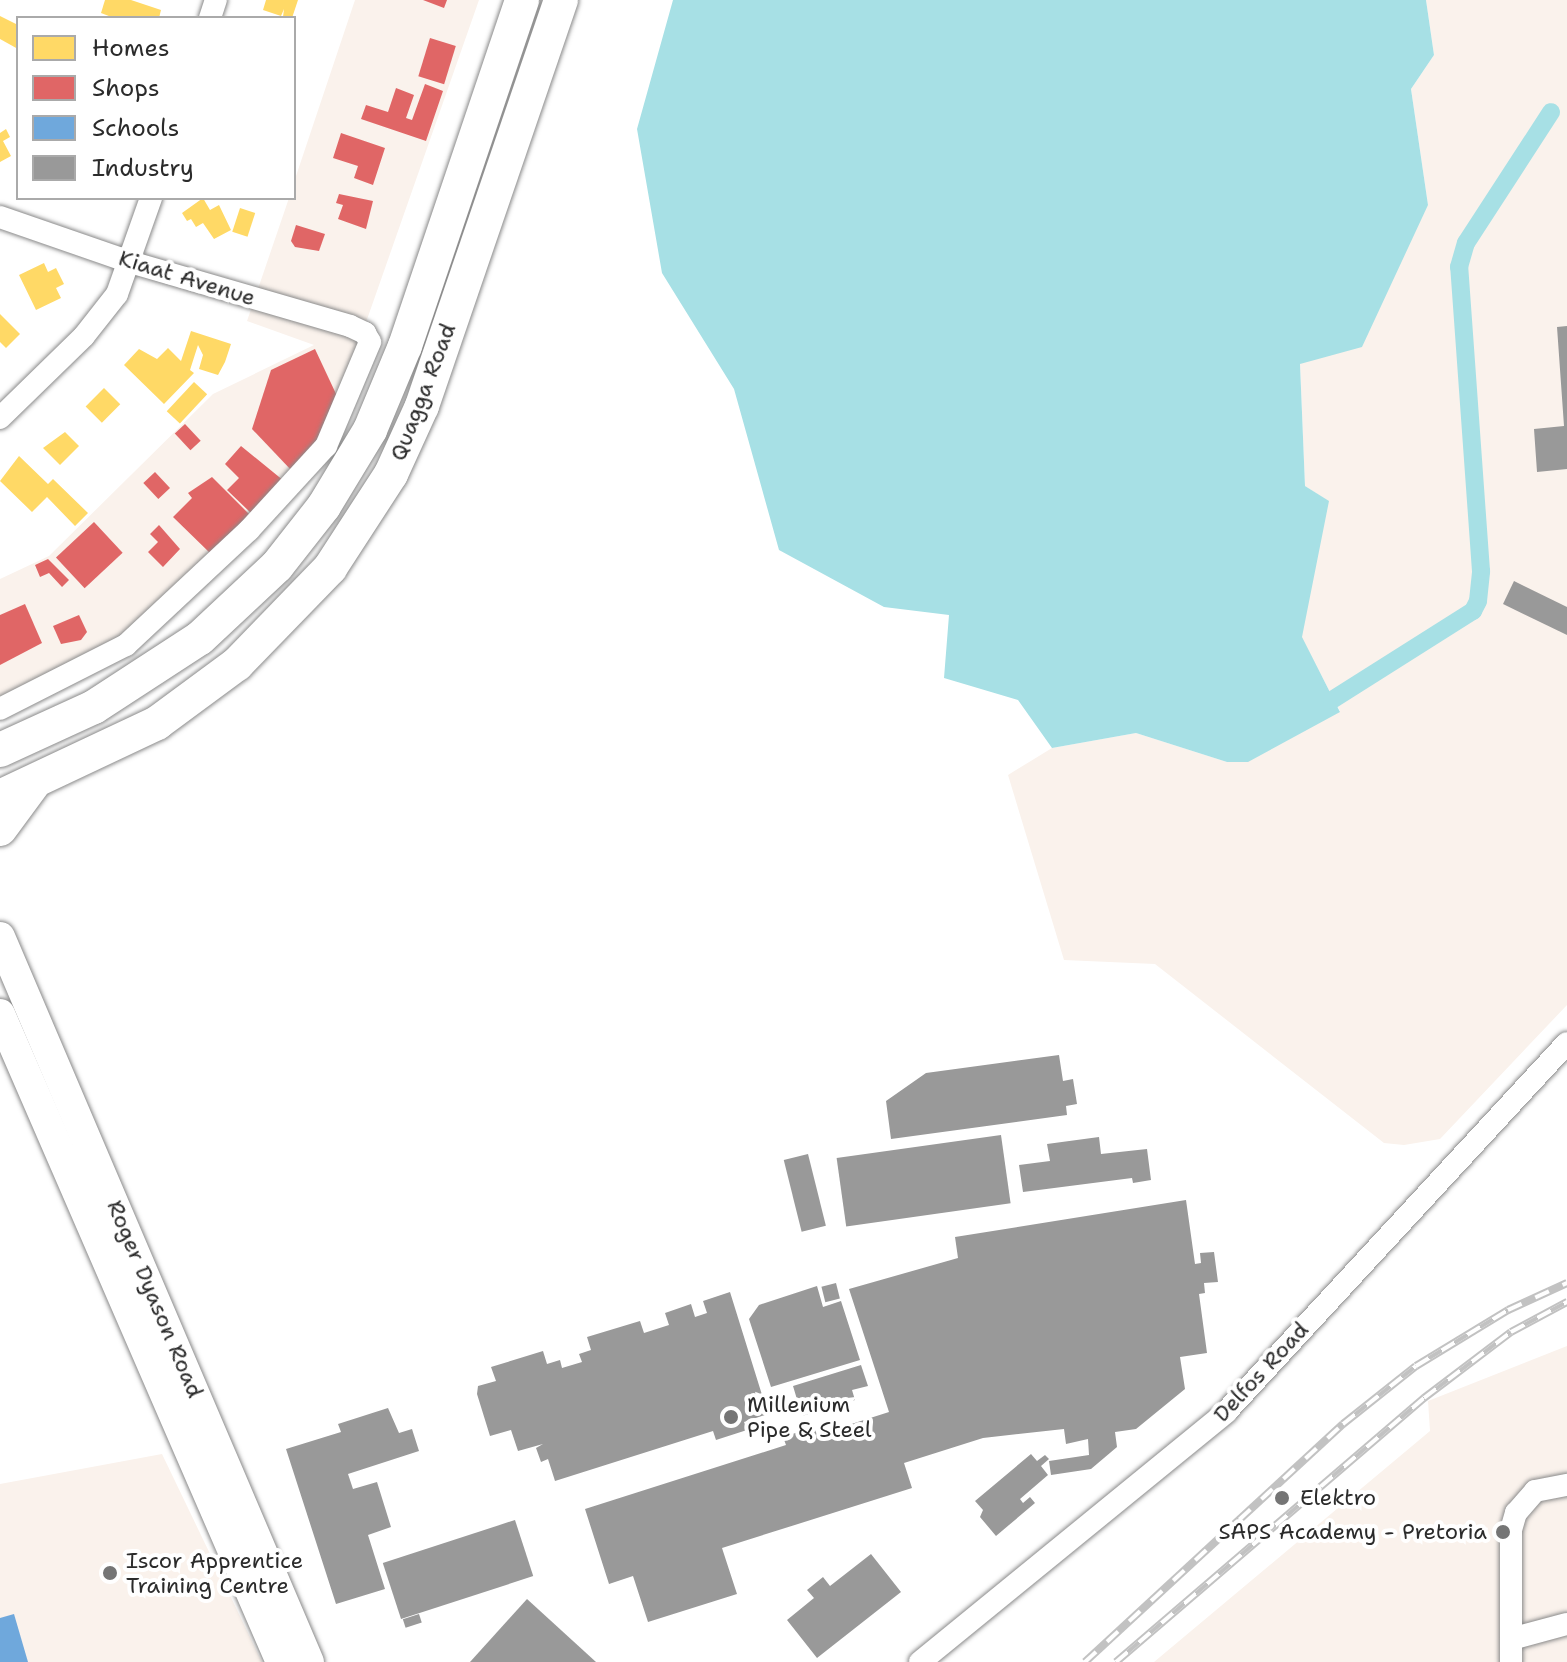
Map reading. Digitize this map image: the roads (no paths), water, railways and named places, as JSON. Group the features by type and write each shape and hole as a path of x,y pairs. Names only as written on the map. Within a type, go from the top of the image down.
{"main road":[{"name":"Quagga Road","path":"0,750 94,707 200,638 277,566 324,506 370,430 405,346 522,0"},
{"name":"Quagga Road","path":"0,797 157,723 237,664 305,597 357,528 391,474 422,406 561,0"},
{"path":"0,829 33,784"},
{"name":"Roger Dyason Road","path":"0,937 309,1662"},
{"name":"Roger Dyason Road","path":"0,1014 281,1662"}],"street":[{"path":"0,418 84,336 117,294 150,200"},
{"name":"Kiaat Avenue","path":"0,217 130,262 350,326 365,333 370,342 326,446 249,530 126,645 0,709"},
{"name":"Delfos Road","path":"920,1662 1216,1421 1567,1043"},
{"path":"1511,1662 1511,1530 1516,1513 1535,1491 1567,1485"},
{"path":"1511,1639 1567,1624"}],"water":[{"path":"673,0 1426,0 1434,55 1411,89 1428,205 1362,347 1300,364 1305,486 1329,501 1302,637 1340,712 1248,762 1227,762 1136,733 1052,748 1018,700 944,678 949,615 884,607 779,550 734,389 662,273 637,129"}],"waterway":[{"path":"1332,700 1473,611 1478,601 1481,571 1459,267 1466,243 1551,112"}],"railway":[{"path":"1085,1662 1343,1424 1416,1366 1508,1310 1567,1283"},
{"path":"1116,1662 1424,1398 1511,1332 1567,1302"}],"place":[{"name":"Millenium Pipe & Steel","path":"731,1417"},
{"name":"Elektro","path":"1282,1498"},
{"name":"SAPS Academy - Pretoria","path":"1503,1532"},
{"name":"Iscor Apprentice Training Centre","path":"110,1573"}]}
